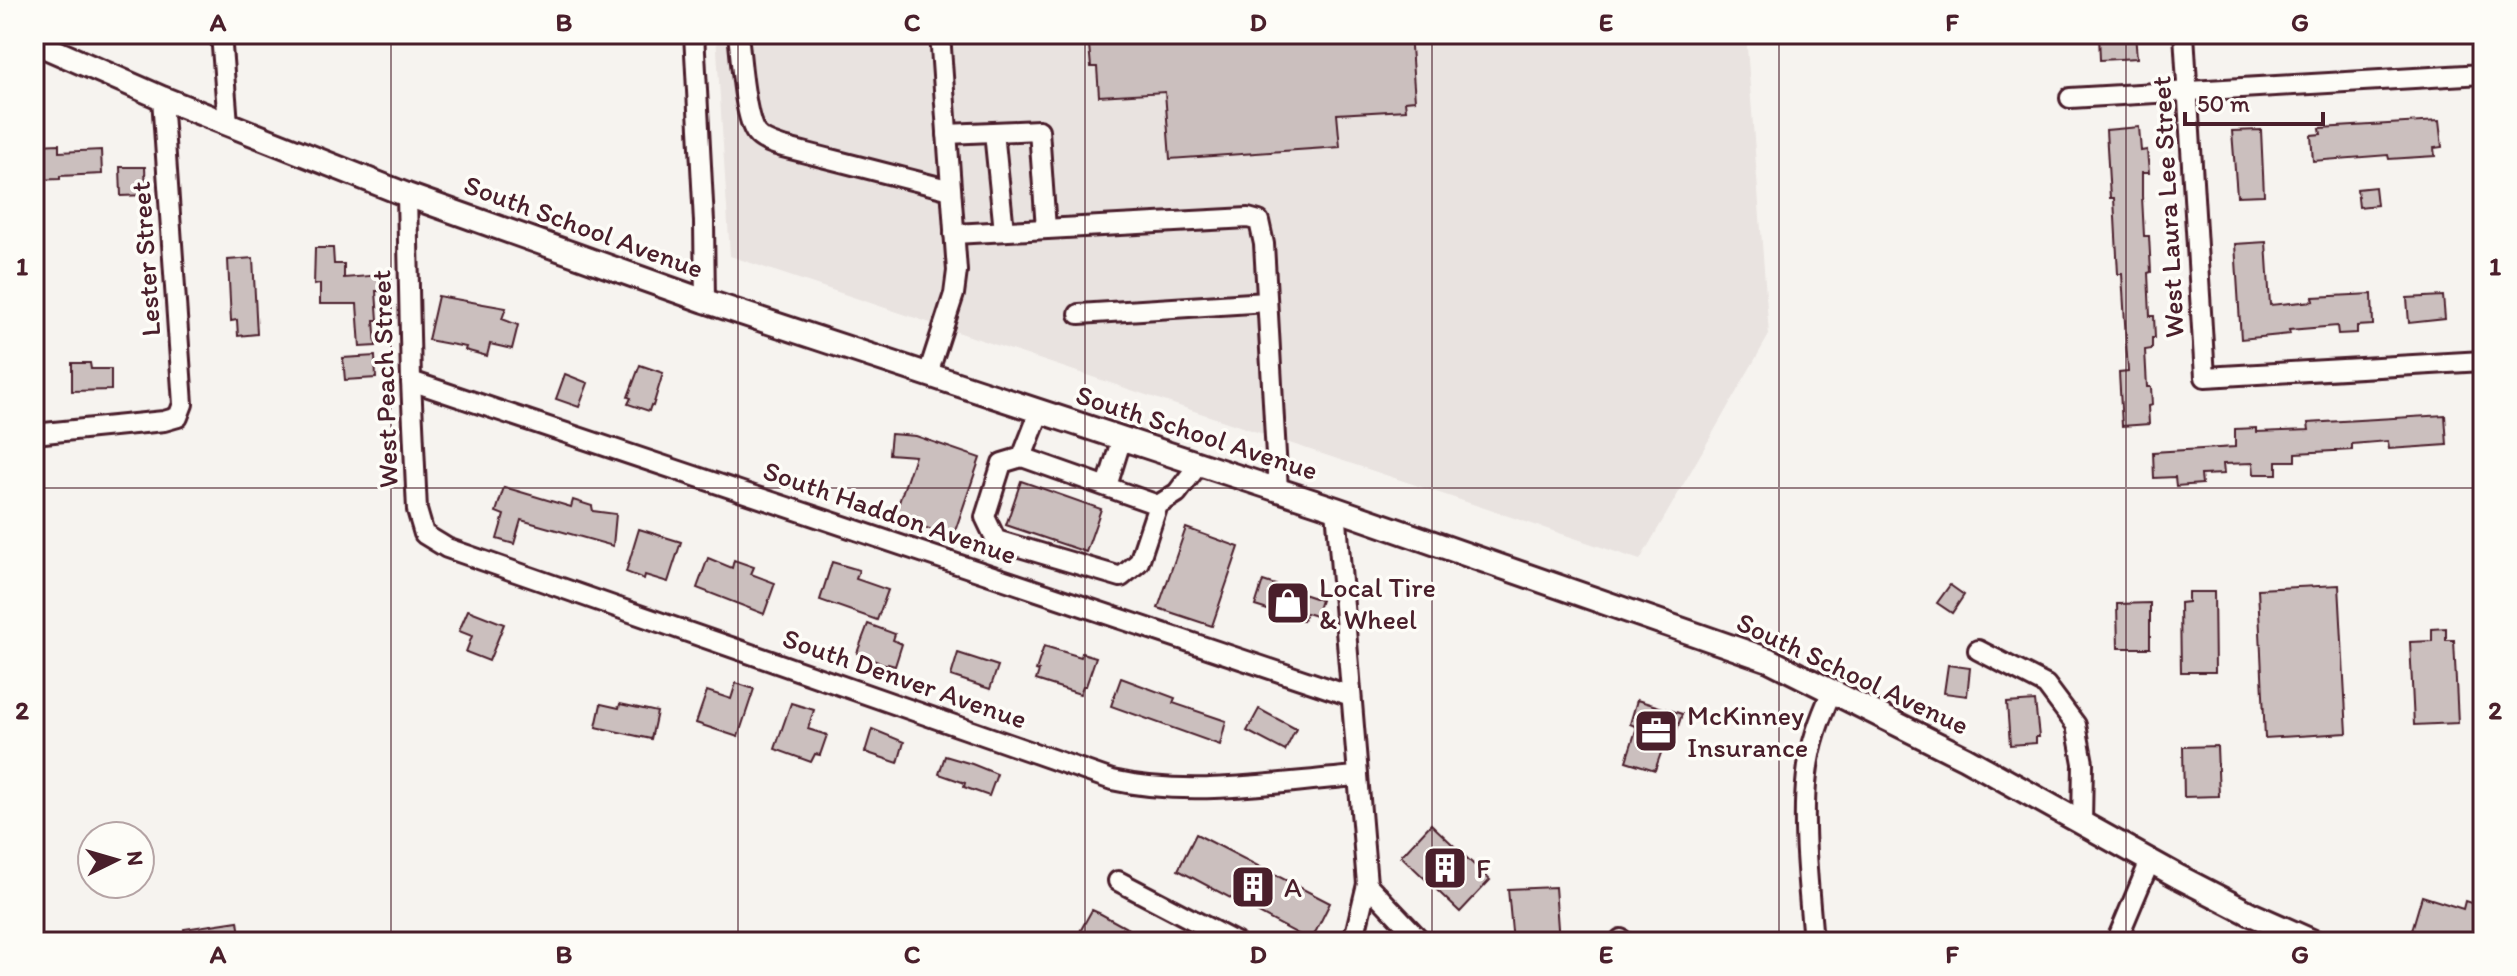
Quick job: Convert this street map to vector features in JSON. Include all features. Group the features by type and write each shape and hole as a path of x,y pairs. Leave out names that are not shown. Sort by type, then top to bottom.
{"main road":[{"name":"South School Avenue","path":"34,42 162,98 407,195 705,301 1336,509 1769,660 1965,758 2239,908 2314,942"}],"street":[{"path":"221,34 228,124"},
{"path":"694,34 705,301"},
{"path":"738,34 750,121 757,134 767,142 951,190"},
{"path":"928,374 954,294 957,271 940,34"},
{"name":"West Laura Lee Street","path":"2184,34 2205,377 2483,361"},
{"path":"2070,98 2483,74"},
{"name":"Lester Street","path":"34,434 164,421 178,417 183,404 162,98"},
{"path":"947,134 1039,130 1046,229"},
{"path":"994,132 1004,231"},
{"name":"West Peach Street","path":"407,195 417,510 424,534 447,548"},
{"path":"954,234 1255,219 1262,229 1278,490"},
{"path":"1079,314 1267,302"},
{"name":"South Haddon Avenue","path":"411,381 1351,696"},
{"path":"1022,457 1040,411"},
{"path":"1107,486 1122,438"},
{"path":"1158,505 1022,457 1002,463 985,517 996,540 1121,577 1139,562 1158,505 1177,493 1199,464"},
{"path":"1336,509 1367,884 1356,930 1349,942"},
{"name":"South Denver Avenue","path":"447,548 1112,780 1138,786 1194,788 1358,785"},
{"path":"1978,650 2046,685 2076,725 2083,763 2082,823"},
{"path":"1813,942 1805,816 1807,773 1816,728 1832,691"},
{"path":"2120,940 2150,861"},
{"path":"1118,881 1235,942"},
{"path":"1367,884 1422,942"}],"shaded area":[{"path":"716,34 1746,34 1769,335 1640,560 730,256"}],"building":[{"path":"1088,34 1410,34 1415,100 1405,101 1406,110 1337,114 1340,147 1170,159 1165,92 1099,96 1097,67 1091,67"},
{"path":"2099,34 2135,34 2137,58 2100,60"},
{"path":"2439,121 2442,147 2434,148 2435,156 2389,159 2388,155 2313,161 2311,135 2321,134 2320,128"},
{"path":"2139,127 2141,151 2147,150 2149,173 2142,173 2142,196 2144,236 2149,236 2150,316 2154,316 2155,338 2152,338 2152,349 2145,350 2147,387 2151,387 2152,405 2148,406 2149,424 2122,426 2119,373 2128,372 2122,274 2118,274 2106,130"},
{"path":"2261,130 2264,195 2237,196 2232,131"},
{"path":"59,144 59,152 101,150 102,174 34,180 34,148 37,145"},
{"path":"120,167 145,167 146,195 121,196"},
{"path":"2375,187 2377,205 2359,207 2357,189"},
{"path":"2266,242 2270,305 2314,301 2313,297 2372,294 2373,325 2357,326 2357,333 2338,334 2337,326 2289,330 2290,334 2241,339 2235,244"},
{"path":"315,248 333,248 334,264 344,264 344,278 382,275 383,291 376,291 376,346 360,347 357,304 320,304 320,284 314,285"},
{"path":"253,258 257,334 238,336 237,320 231,321 228,260"},
{"path":"438,296 506,308 502,319 518,325 512,349 490,344 487,356 465,350 466,347 428,340"},
{"path":"2443,296 2445,319 2409,323 2407,298"},
{"path":"375,356 376,378 345,380 343,358"},
{"path":"72,363 90,363 91,369 111,369 111,390 72,391"},
{"path":"640,365 663,373 649,411 628,404"},
{"path":"565,374 588,383 579,407 556,399"},
{"path":"2445,415 2447,445 2389,449 2388,441 2352,444 2352,450 2296,453 2296,461 2277,461 2277,474 2254,474 2253,463 2223,464 2224,474 2201,475 2202,484 2176,486 2175,477 2154,478 2153,452 2235,447 2235,429 2256,428 2256,432 2309,430 2308,423"},
{"path":"891,434 916,436 980,458 953,537 894,517 915,456 889,454"},
{"path":"1021,481 1101,509 1086,552 1006,525"},
{"path":"504,487 571,507 573,500 592,506 593,511 616,514 613,546 521,520 514,544 497,539 504,515 496,512"},
{"path":"1186,528 1239,547 1212,626 1158,608"},
{"path":"639,529 681,542 668,582 645,575 644,579 626,572"},
{"path":"708,558 732,568 734,560 754,567 751,574 775,583 764,614 697,588"},
{"path":"832,562 859,570 856,579 888,590 877,620 820,600"},
{"name":"Local Tire & Wheel","path":"1263,581 1321,600 1316,616 1306,613 1303,621 1255,606"},
{"path":"1950,585 1964,595 1952,613 1937,603"},
{"path":"2339,585 2347,733 2265,738 2258,589"},
{"path":"2188,592 2214,592 2215,672 2181,672 2180,603 2188,602"},
{"path":"2150,603 2150,648 2118,648 2117,604"},
{"path":"468,610 504,624 489,661 466,652 472,636 459,631"},
{"path":"868,624 895,634 893,640 902,644 895,666 887,666 857,653"},
{"path":"2446,628 2446,640 2454,640 2458,723 2414,725 2410,642 2432,641 2432,629"},
{"path":"1044,646 1081,657 1082,653 1096,657 1080,694 1036,680"},
{"path":"958,653 998,666 990,689 951,676"},
{"path":"1948,665 1970,668 1967,696 1944,693"},
{"path":"1121,678 1175,698 1173,703 1226,721 1220,745 1111,706"},
{"path":"736,683 754,689 738,737 696,723 707,691 731,699"},
{"name":"McKinney Insurance","path":"1637,700 1682,714 1674,739 1667,736 1655,770 1626,761 1637,727 1630,724"},
{"path":"2035,701 2039,737 2036,737 2036,743 2010,745 2007,703"},
{"path":"791,703 814,710 808,729 827,735 820,755 815,754 811,762 775,749"},
{"path":"601,704 619,708 620,704 657,712 651,739 596,727"},
{"path":"1259,709 1296,729 1285,751 1247,731"},
{"path":"872,729 904,742 898,763 865,752"},
{"path":"2217,746 2219,796 2184,797 2183,747"},
{"path":"945,756 997,774 989,796 939,774"},
{"name":"F","path":"1431,824 1490,880 1460,912 1401,856"},
{"name":"A","path":"1196,834 1330,903 1311,941 1178,870"},
{"path":"1555,887 1559,942 1513,942 1508,889"},
{"path":"2422,896 2463,909 2465,901 2477,905 2479,942 2451,942 2412,930"},
{"path":"1092,910 1101,914 1152,942 1074,942"},
{"path":"238,921 241,942 186,942 184,929"}],"place":[{"name":"Local Tire & Wheel","path":"1288,603"},
{"name":"McKinney Insurance","path":"1656,731"},
{"name":"F","path":"1445,868"},
{"name":"A","path":"1253,887"}]}
